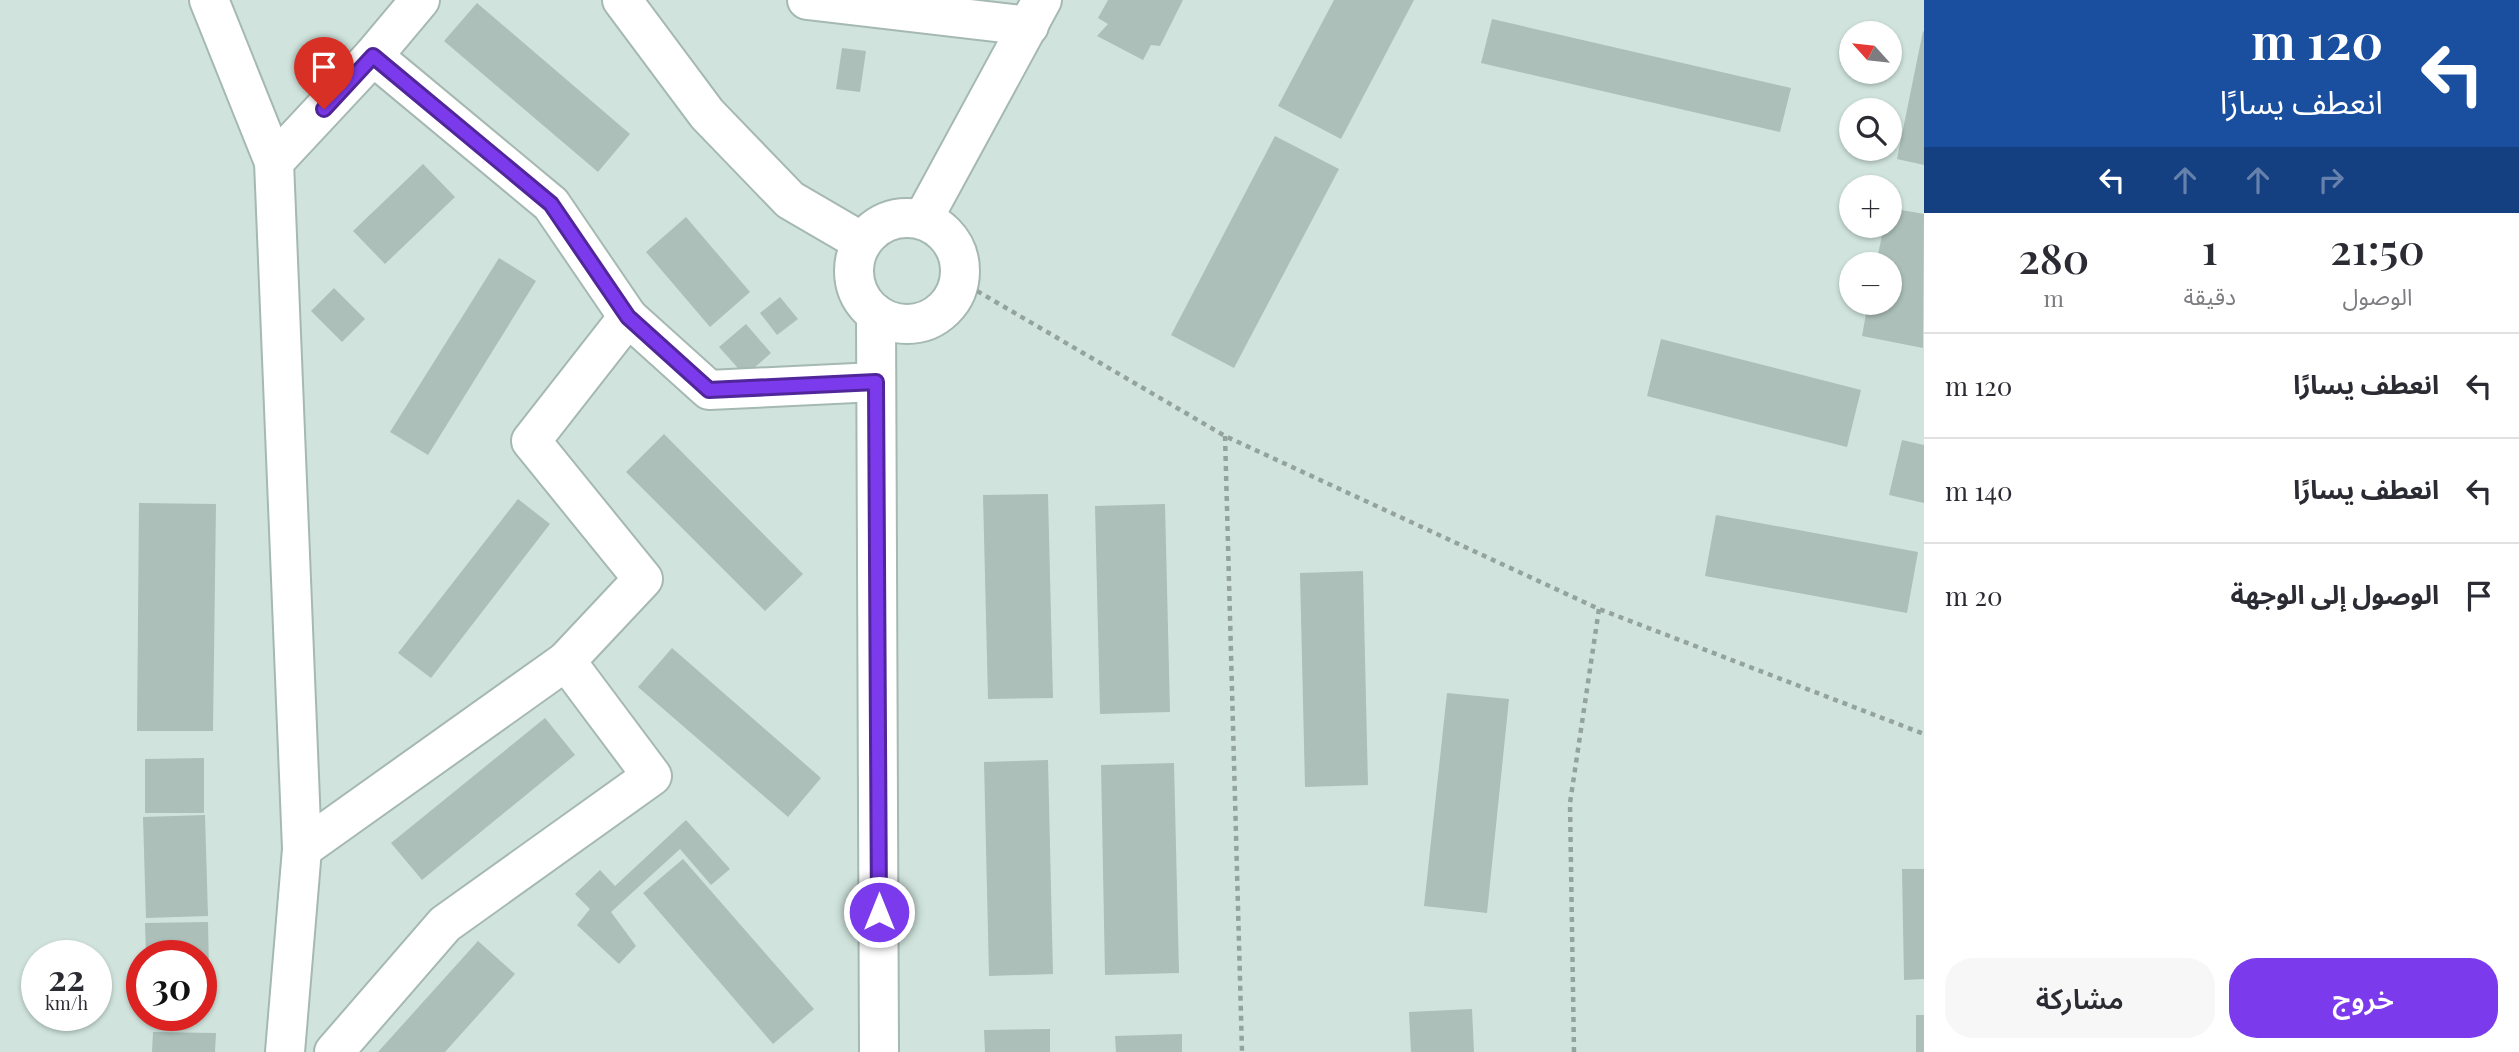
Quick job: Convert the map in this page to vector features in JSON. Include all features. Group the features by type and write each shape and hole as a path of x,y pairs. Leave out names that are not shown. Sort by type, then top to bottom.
{"street":[{"path":"209,0 274,162 302,849 285,1052"},
{"path":"225,39 228,0"},
{"path":"274,162 373,56 420,0"},
{"path":"622,0 707,114 790,200 862,242"},
{"path":"807,0 1035,13 923,219"},
{"path":"373,56 551,204 628,317 709,390 876,382"},
{"path":"900,217 923,219 949,236 961,265 960,281 946,308 934,317 905,325 889,322 864,303 853,273 855,257 862,242 878,225 900,217"},
{"path":"876,314 879,1052"},
{"path":"302,849 566,662 643,579 531,441 628,317"},
{"path":"334,1052 446,924 652,776 566,662"}],"path":[{"path":"960,281 1225,436 1599,609 1924,734"},
{"path":"1225,436 1242,1052"},
{"path":"1574,1052 1570,803 1599,609"}],"building":[{"path":"1108,0 1183,0 1160,46 1151,45 1143,60 1097,36 1108,24 1098,18"},
{"path":"1334,0 1414,0 1341,139 1278,106"},
{"path":"477,3 630,134 598,172 444,41"},
{"path":"1492,19 1791,88 1780,132 1481,63"},
{"path":"1923,31 1924,165 1902,160 1902,134"},
{"path":"842,48 866,51 860,92 836,89"},
{"path":"1275,136 1339,169 1234,368 1171,335"},
{"path":"423,164 455,197 385,264 353,231"},
{"path":"1902,210 1924,214 1923,348 1862,336 1866,315 1902,315 1902,252 1879,252 1881,238 1902,238"},
{"path":"686,217 750,292 710,327 646,252"},
{"path":"499,258 536,281 428,455 390,432"},
{"path":"334,288 365,319 342,342 311,311"},
{"path":"780,297 798,319 777,335 760,313"},
{"path":"746,324 771,353 745,376 719,347"},
{"path":"1661,339 1861,390 1847,447 1647,396"},
{"path":"664,434 803,574 765,611 626,472"},
{"path":"1902,440 1924,445 1924,503 1889,495"},
{"path":"1048,494 1053,698 988,699 983,495"},
{"path":"518,499 550,524 431,678 398,653"},
{"path":"139,503 216,504 213,731 137,731"},
{"path":"1165,504 1170,712 1100,714 1095,506"},
{"path":"1716,515 1918,552 1907,613 1705,576"},
{"path":"1363,571 1368,785 1305,787 1300,573"},
{"path":"672,648 821,778 788,817 638,687"},
{"path":"1447,693 1509,699 1487,913 1424,906"},
{"path":"545,718 575,755 422,880 391,843"},
{"path":"204,758 204,813 145,813 145,759"},
{"path":"1048,760 1053,974 989,976 984,762"},
{"path":"1174,763 1179,973 1105,975 1101,765"},
{"path":"205,815 208,916 146,918 143,817"},
{"path":"686,820 730,869 711,885 680,849 611,912 636,946 619,964 577,925 590,909 575,894 600,870 615,886"},
{"path":"683,859 814,1009 773,1044 643,893"},
{"path":"1902,869 1924,869 1924,979 1904,980"},
{"path":"208,922 208,940 146,940 145,923"},
{"path":"478,941 515,974 445,1052 378,1052"},
{"path":"1472,1009 1474,1052 1411,1052 1409,1012"},
{"path":"1916,1015 1924,1015 1924,1052 1916,1052"},
{"path":"1050,1029 1050,1052 985,1052 984,1030"},
{"path":"153,1032 216,1033 215,1052 152,1052"},
{"path":"1182,1034 1182,1052 1116,1052 1115,1036"}],"route":[{"path":"324,109 373,56 551,204 628,317 709,390 876,382 879,912"}]}
